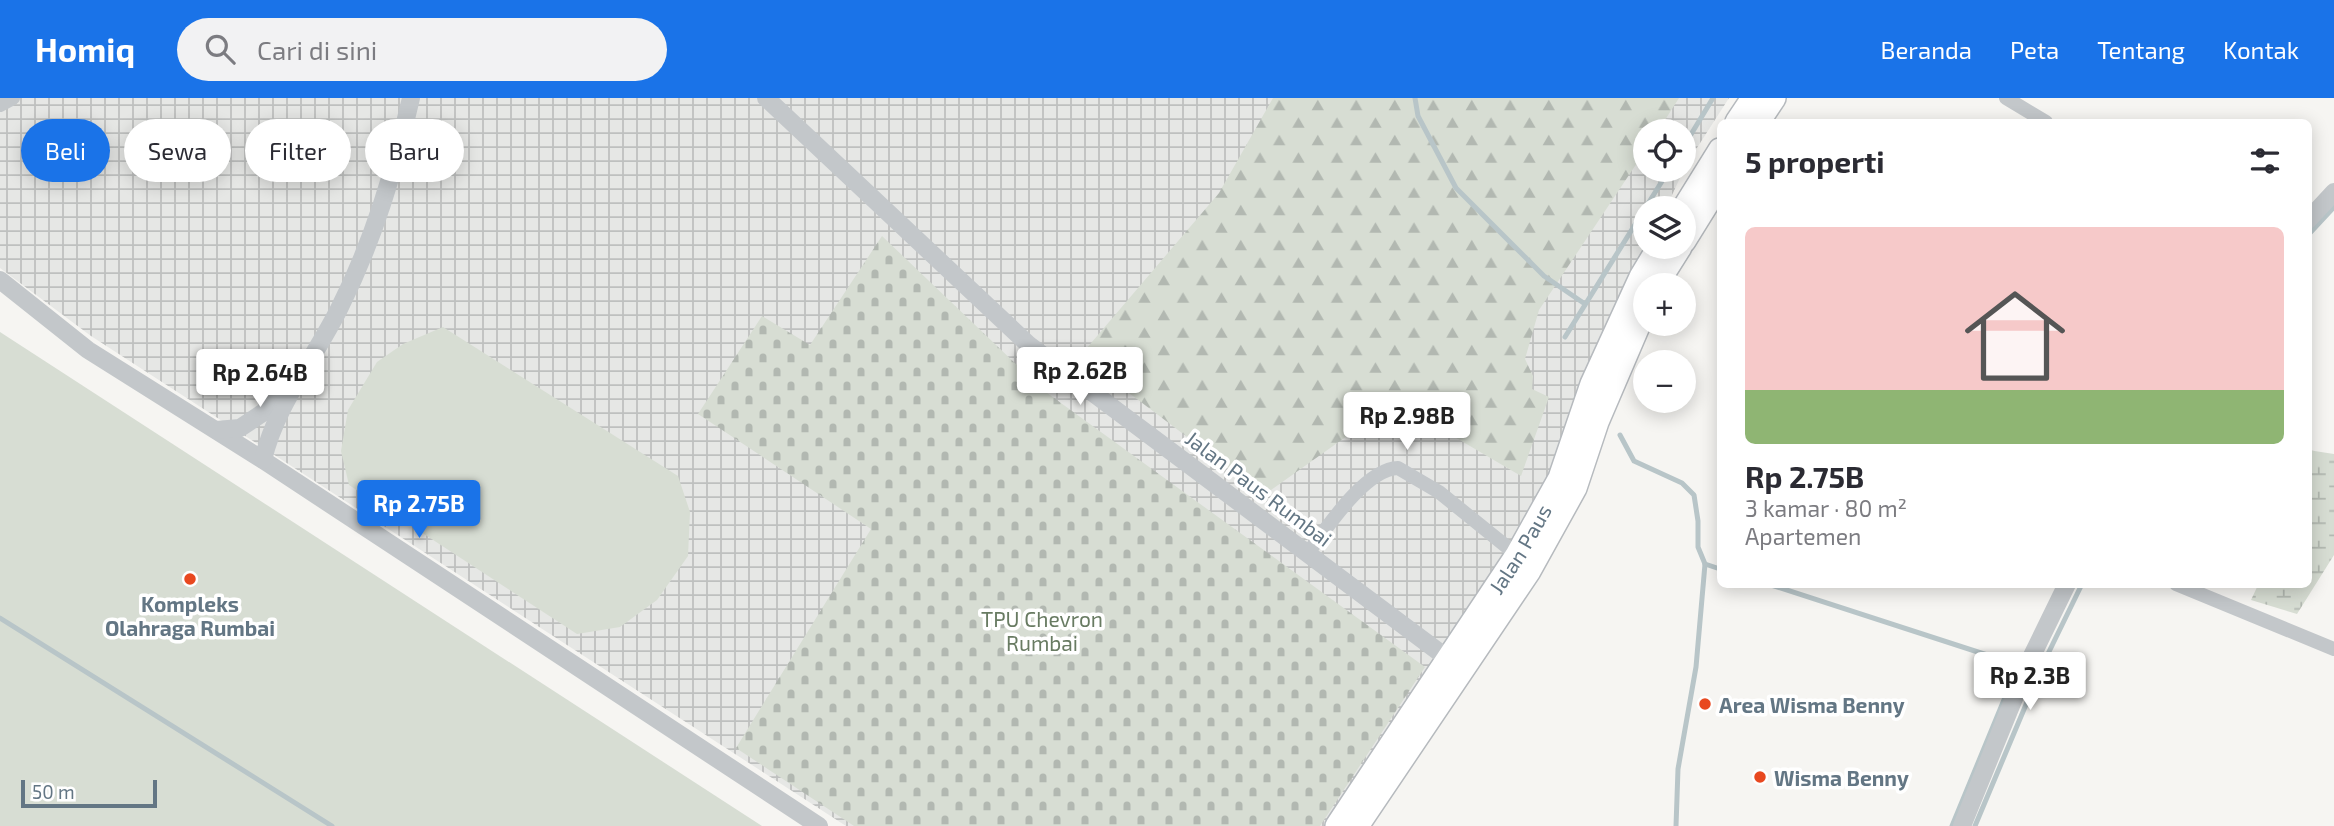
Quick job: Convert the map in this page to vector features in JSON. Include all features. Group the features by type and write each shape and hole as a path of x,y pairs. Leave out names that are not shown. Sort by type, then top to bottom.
{"main road":[{"path":"1739,119 1753,98"},
{"path":"1760,119 1774,98"},
{"path":"1691,196 1717,155"},
{"path":"1696,222 1717,188"},
{"name":"Jalan Paus","path":"1337,826 1517,555 1560,478 1592,384 1641,276 1652,259"},
{"name":"Jalan Paus","path":"1357,826 1529,571 1575,488 1609,392 1634,336"}],"street":[{"path":"0,105 13,98"},
{"path":"263,460 278,418 362,264 396,164 411,98"},
{"name":"Jalan Paus Rumbai","path":"766,98 1029,345 1447,658"},
{"path":"2006,98 2041,119"},
{"path":"2312,216 2334,192"},
{"path":"0,280 88,350 263,460 819,826"},
{"path":"216,430 240,428 264,412 284,389 302,376"},
{"path":"1308,553 1340,511 1371,479 1398,468 1439,492 1517,555"},
{"path":"1962,826 2028,664 2065,588"},
{"path":"2186,588 2334,649"}],"shaded area":[{"path":"0,98 1729,98 1696,149 1696,119 1633,119 1633,182 1678,182 1672,196 1633,196 1633,259 1643,259 1638,273 1633,273 1633,287 1562,476 1329,826 846,826 91,336 0,268"}],"green space":[{"path":"1273,98 1679,98 1666,119 1633,119 1633,169 1539,310 1525,359 1533,376 1532,389 1549,397 1521,476 1395,402 1264,495 1080,356 1219,193"},
{"name":"TPU Chevron Rumbai","path":"882,236 1043,390 1425,667 1320,826 854,826 736,748 871,529 698,414 762,316 810,345"},
{"path":"443,327 678,476 690,512 688,556 657,600 620,627 577,634 349,485 341,451 348,410 377,362 403,344"},
{"name":"Kompleks Olahraga Rumbai","path":"0,332 762,826 0,826"},
{"path":"2312,451 2334,454 2334,555 2297,614 2251,600 2257,588 2312,588"}],"waterway":[{"path":"1415,98 1418,116 1456,188 1544,276 1585,304"},
{"path":"1696,126 1713,98"},
{"path":"1565,337 1662,182"},
{"path":"2312,231 2334,207"},
{"path":"1620,435 1634,461 1682,483 1694,495 1698,547 1705,564 1696,667 1678,769 1676,826"},
{"path":"1705,564 1717,568"},
{"path":"1780,588 2018,665"},
{"path":"1975,826 2043,664 2080,588"},
{"path":"0,618 332,826"},
{"path":"1952,826 2020,661"}],"place":[{"name":"Kompleks Olahraga Rumbai","path":"190,579"},
{"name":"Area Wisma Benny","path":"1705,704"},
{"name":"Wisma Benny","path":"1760,777"}]}
